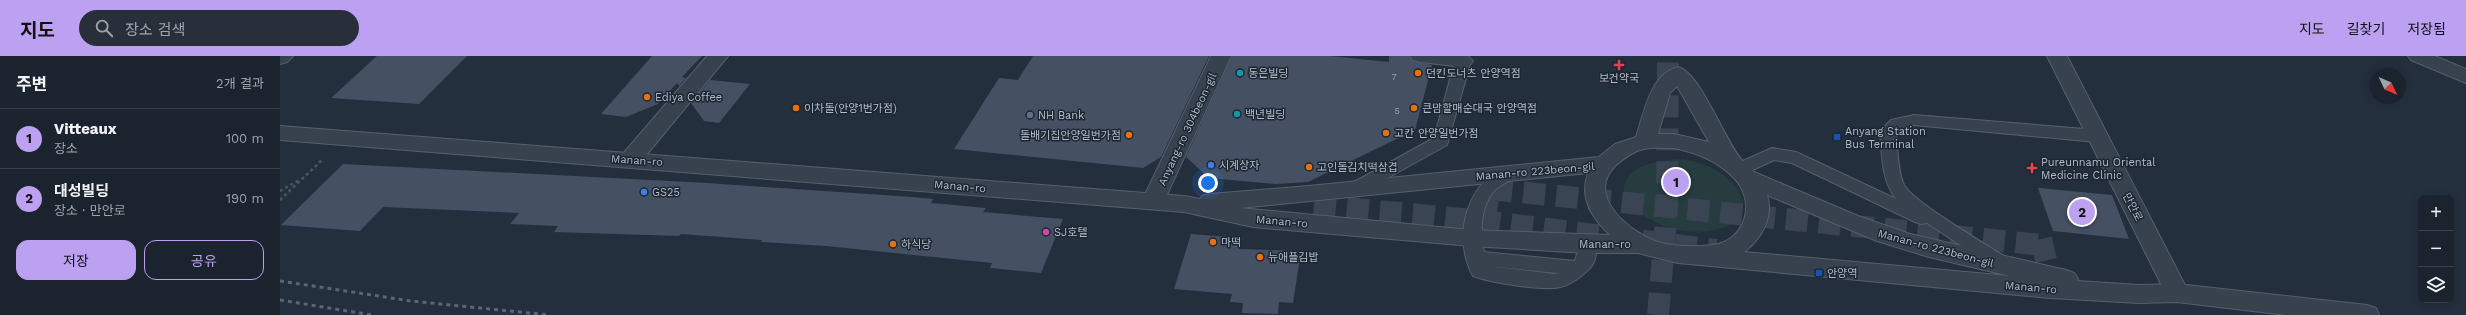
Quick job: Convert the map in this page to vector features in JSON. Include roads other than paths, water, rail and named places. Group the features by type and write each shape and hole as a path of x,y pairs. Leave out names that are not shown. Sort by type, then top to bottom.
{"street":[{"path":"630,160 718,56"},
{"name":"Anyang-ro 304beon-gil","path":"1153,202 1221,56"},
{"path":"1420,56 1444,57 1463,61"},
{"name":"만안로","path":"2057,56 2177,293"},
{"path":"2418,56 2466,77"},
{"path":"1603,164 1595,184 1598,206 1614,227 1639,244 1663,252 1695,256 1724,251 1746,238 1758,219 1758,198 1740,169 1704,119 1693,93 1678,65 1661,91 1645,142"},
{"name":"Manan-ro","path":"280,133 1184,204 1253,219 1473,248 1588,244 1639,244"},
{"name":"Manan-ro 223beon-gil","path":"1184,204 1348,192 1510,172 1603,164 1614,154 1628,147 1645,142 1674,141 1705,148 1740,169 1833,216 1886,236 2006,266 2139,294"},
{"name":"Manan-ro","path":"1695,256 2050,289 2139,294 2177,293 2338,313 2367,315"}],"lane":[{"path":"1348,192 1441,141 1463,61"},
{"path":"2006,266 1961,237 1897,190 1892,172 1888,131 1897,124 1914,120 2097,136"},
{"path":"1740,169 1772,154 1796,158 1961,237"},
{"path":"1510,172 1487,187 1477,208 1473,248 1580,268 1586,261 1588,244"}],"tunnel":[{"path":"1667,207 1668,56"},
{"path":"1484,221 1490,189 1667,207"},
{"path":"1314,205 1484,221"},
{"path":"1664,243 1667,207"},
{"path":"1667,207 2042,245"},
{"path":"1484,221 1664,243"},
{"path":"2041,239 2054,294"},
{"path":"1658,315 1664,243"},
{"path":"1664,243 1716,250"}],"railway":[{"path":"280,281 411,301 549,315"},
{"path":"280,300 372,315"}],"place":[{"name":"보건약국","path":"1619,65"},
{"name":"동은빌딩","path":"1240,73"},
{"name":"던킨도너츠 안양역점","path":"1418,73"},
{"name":"Ediya Coffee","path":"647,97"},
{"name":"이차돌(안양1번가점)","path":"796,108"},
{"name":"큰맘할매순대국 안양역점","path":"1414,108"},
{"name":"백년빌딩","path":"1237,114"},
{"name":"NH Bank","path":"1030,115"},
{"name":"고칸 안양일번가점","path":"1386,133"},
{"name":"돌배기집안양일번가점","path":"1129,135"},
{"name":"Anyang Station Bus Terminal","path":"1837,137"},
{"name":"시계상자","path":"1211,165"},
{"name":"고인돌김치떡삼겹","path":"1309,167"},
{"name":"Pureunnamu Oriental Medicine Clinic","path":"2032,168"},
{"name":"Vitteaux","path":"1676,182"},
{"name":"GS25","path":"644,192"},
{"name":"대성빌딩","path":"2082,212"},
{"name":"SJ호텔","path":"1046,232"},
{"name":"마떡","path":"1213,242"},
{"name":"하식당","path":"893,244"},
{"name":"뉴애플김밥","path":"1260,257"},
{"name":"안양역","path":"1819,273"}]}
